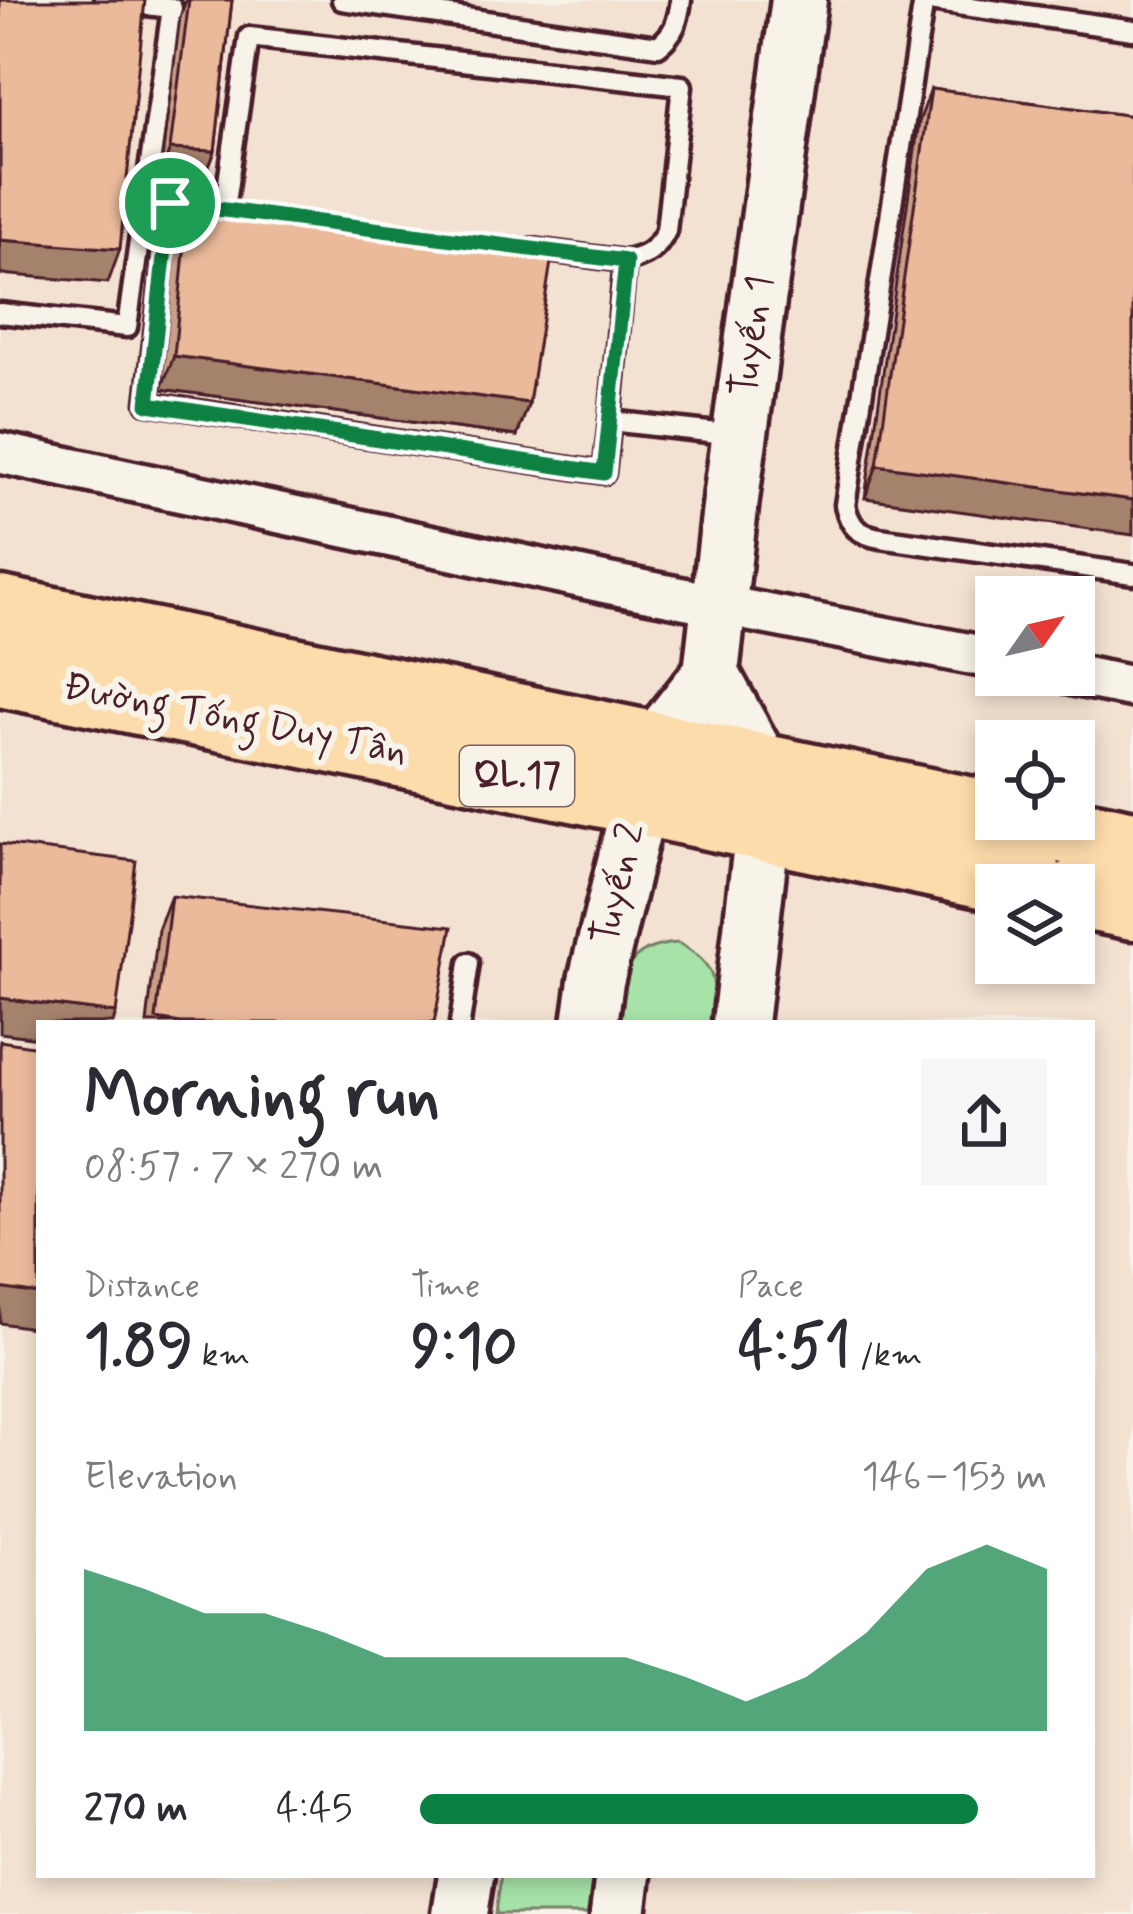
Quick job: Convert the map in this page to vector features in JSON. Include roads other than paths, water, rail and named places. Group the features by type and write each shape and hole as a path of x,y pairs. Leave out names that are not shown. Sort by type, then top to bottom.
{"highway":[{"name":"Đường Tống Duy Tân","path":"0,610 472,707 646,774"},
{"name":"Đường Tống Duy Tân","path":"0,673 646,774 763,799 975,867"},
{"name":"Đường Tống Duy Tân","path":"763,799 975,814"},
{"path":"1095,836 1133,844"},
{"path":"1095,898 1133,906"}],"main road":[{"name":"Tuyến 1","path":"711,673 799,0"},
{"path":"646,774 711,673"},
{"path":"711,673 763,799 740,1020"},
{"name":"Tuyến 2","path":"590,1020 646,774"},
{"path":"460,1914 466,1878"},
{"path":"618,1914 623,1878"}],"street":[{"path":"0,453 719,606 975,655"},
{"path":"1095,679 1133,687"}],"lane":[{"path":"0,313 127,327 172,8 104,0"},
{"path":"342,0 658,46 677,24 681,0"},
{"path":"1133,30 923,0 845,505 849,522 862,535 1133,574"},
{"path":"224,210 249,37 682,86 666,231 658,248 626,261 507,246"},
{"path":"248,213 170,203 148,404 604,473 626,261"},
{"path":"610,422 739,435"},
{"path":"460,1020 470,963"}]}
